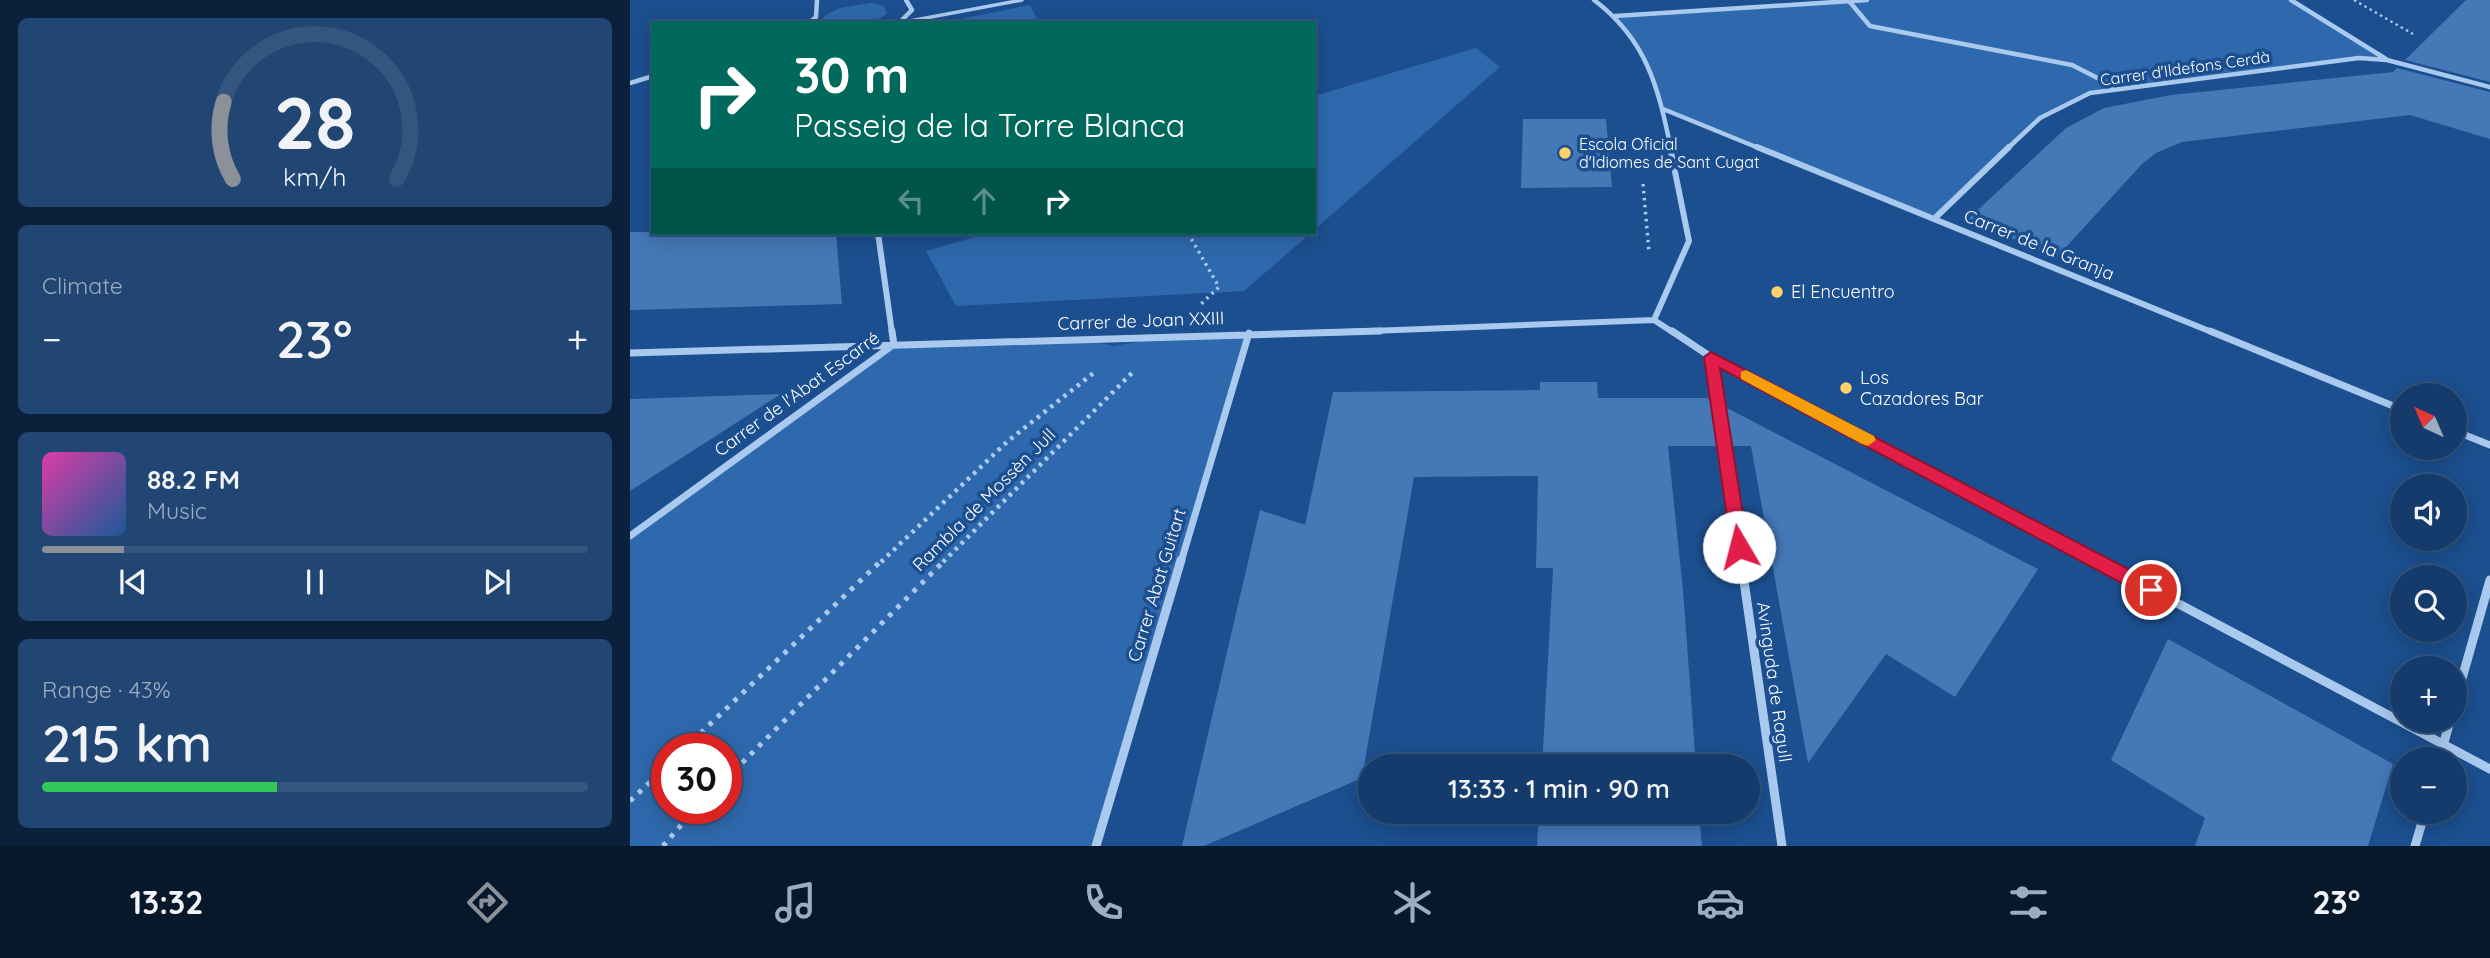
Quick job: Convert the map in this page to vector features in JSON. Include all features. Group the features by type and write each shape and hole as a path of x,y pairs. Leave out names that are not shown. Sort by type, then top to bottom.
{"street":[{"path":"812,21 817,17 817,0"},
{"path":"901,21 912,10 906,0"},
{"path":"1594,0 1615,16 1645,57 1663,109 1689,241 1654,320 1711,357 2490,769"},
{"path":"1615,16 1867,0"},
{"path":"2291,0 2387,60 2490,86"},
{"path":"1849,1 1870,26 2072,65 2117,88"},
{"name":"Carrer d'Ildefons Cerdà","path":"1934,219 2040,118 2065,103 2090,93 2359,58 2387,60"},
{"path":"630,83 651,77"},
{"name":"Carrer de la Granja","path":"1663,109 2390,405"},
{"name":"Carrer de l'Abat Escarré","path":"630,536 894,345 878,235"},
{"name":"Carrer de Joan XXIII","path":"630,353 1249,333 1501,328 1654,320"},
{"name":"Carrer Abat Guitart","path":"1096,846 1249,333"},
{"name":"Avinguda de Ragull","path":"1711,357 1782,846"},
{"path":"2468,436 2490,445"},
{"path":"2467,661 2490,580"},
{"path":"2444,745 2447,733"},
{"path":"2415,846 2421,824"}],"lane":[{"path":"910,21 1022,0"}],"path":[{"path":"2354,0 2423,39"},
{"path":"1642,180 1650,262"},
{"name":"Rambla de Mossèn Jull","path":"742,763 1219,287 1189,235"},
{"path":"701,733 1008,441 1138,337"},
{"path":"630,801 651,781"},
{"path":"663,846 682,824"}],"shaded area":[{"path":"1867,0 2291,0 2387,60 2359,58 2090,93 2040,118 1934,219 1663,109 1645,57 1615,16"},
{"path":"871,3 884,6 887,14 875,21 823,21 824,16 840,8"},
{"path":"1030,5 1038,21 951,21"},
{"path":"1476,48 1500,67 1316,228 1316,95"},
{"path":"982,235 1309,235 1244,291 956,306 926,251"},
{"path":"1249,333 1230,385 1093,846 630,846 630,533 894,345 1084,339 1114,346 1169,336"}],"building":[{"path":"2466,0 2490,0 2490,82 2405,60"},
{"path":"2397,68 2490,92 2490,139 2410,115 2182,142 2156,153 2142,164 2057,257 1967,220 2066,128 2104,108 2171,95 2393,72"},
{"name":"Escola Oficial d'Idiomes de Sant Cugat","path":"1523,119 1606,119 1612,187 1521,188"},
{"path":"630,232 651,232 651,235 836,235 842,304 630,310"},
{"path":"1540,382 1597,382 1598,398 1711,400 1718,446 1668,446 1683,590 1695,754 1543,754 1553,568 1536,568 1538,476 1414,477 1366,754 1358,754 1358,780 1204,846 1182,846 1260,510 1305,525 1333,392 1540,390"},
{"path":"781,394 630,491 630,399"},
{"path":"1725,407 2038,569 1955,697 1886,654 1808,763 1751,446 1730,446"},
{"path":"2168,639 2390,762 2390,774 2368,846 2195,846 2205,818 2111,760"},
{"path":"1538,824 1700,824 1702,846 1537,846"}],"slow traffic":[{"path":"1746,375 1868,440"}],"place":[{"name":"Escola Oficial d'Idiomes de Sant Cugat","path":"1565,153"},
{"name":"El Encuentro","path":"1777,292"},
{"name":"Los Cazadores Bar","path":"1846,388"}],"route":[{"path":"1739,547 1711,357 2151,590"}]}
